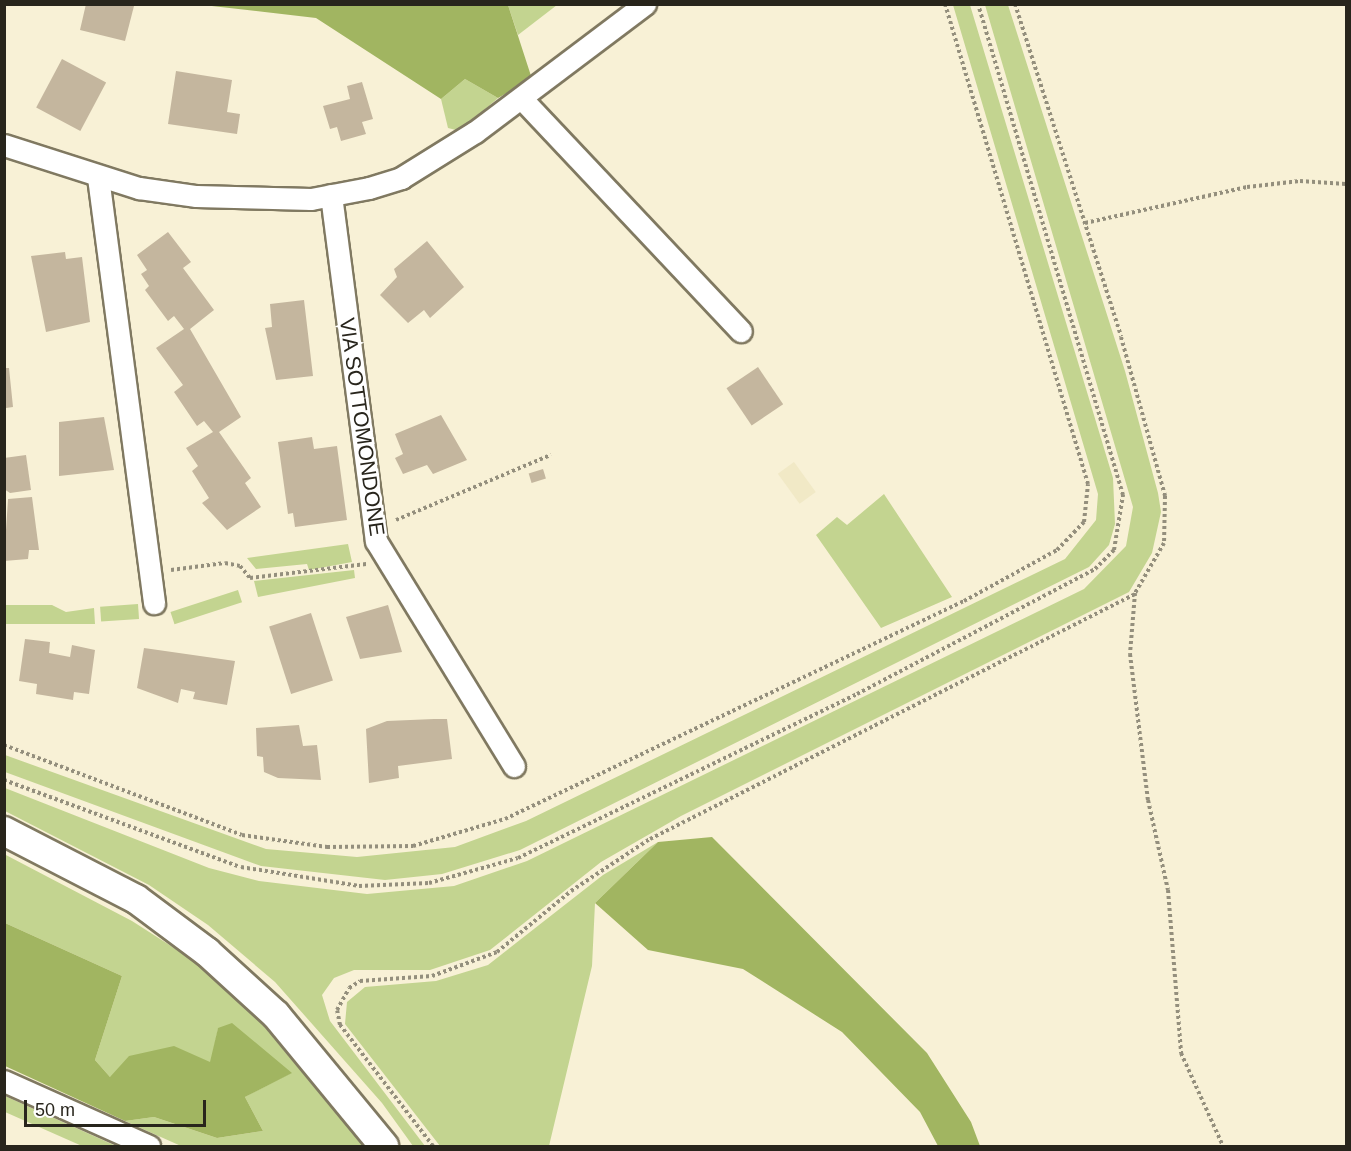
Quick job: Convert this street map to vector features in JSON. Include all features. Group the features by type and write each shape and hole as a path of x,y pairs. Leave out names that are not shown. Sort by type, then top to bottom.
{"main road":[{"path":"4,831 136,899 207,952 276,1015 384,1146"}],"street":[{"path":"4,145 98,177 196,196 277,200 331,195 401,178 522,99 645,4"},
{"path":"522,99 741,331"},
{"path":"98,177 154,603"},
{"name":"VIA SOTTOMONDONE","path":"331,195 373,530 387,561 514,766"},
{"path":"4,1081 149,1146"}],"path":[{"path":"4,745 242,835 327,847 413,846 505,819 964,601 1057,550 1084,522 1088,484 945,4"},
{"path":"4,780 241,867 359,886 429,883 518,858 878,683 1095,569 1114,550 1123,495 978,4"},
{"path":"1015,4 1084,223 1165,496 1164,543 1135,593 1130,654 1148,800 1168,890 1181,1053 1223,1146"},
{"path":"1084,223 1247,187 1300,181 1347,184"},
{"path":"373,530 551,455"},
{"path":"149,573 225,563 240,566 250,578 387,561"},
{"path":"434,1146 340,1025 337,1010 349,988 360,981 432,976 497,952 572,891 650,839 1135,593"}],"shaded area":[{"path":"794,462 816,492 800,504 778,474"}],"green space":[{"path":"203,5 508,5 532,79 498,98 465,79 441,99 316,18"},
{"path":"508,5 557,5 518,35"},
{"path":"953,5 970,5 1113,478 1115,524 1109,545 1089,567 520,850 442,874 385,880 261,866 5,772 5,755 266,849 357,857 455,847 526,821 1065,559 1096,520 1098,494"},
{"path":"985,5 1008,5 1125,371 1161,512 1152,553 1129,592 681,816 601,862 490,950 430,970 354,970 334,978 322,995 330,1021 425,1146 413,1146 382,1103 275,982 208,925 149,885 5,811 5,788 209,868 259,881 367,894 454,886 527,861 1084,589 1126,546 1133,507"},
{"path":"465,79 498,98 460,131 448,128 441,99"},
{"path":"884,494 952,597 881,628 816,535 837,517 847,525"},
{"path":"348,544 352,562 309,570 307,564 256,569 247,558"},
{"path":"354,570 355,578 258,597 254,581"},
{"path":"238,590 242,602 174,624 170,612"},
{"path":"138,604 139,619 101,622 100,607"},
{"path":"5,605 52,605 66,612 94,608 95,624 5,624"},
{"path":"712,837 927,1053 971,1122 980,1146 938,1146 920,1112 842,1032 743,969 648,950 595,903 658,842"},
{"path":"658,842 595,903 592,966 549,1146 440,1146 345,1024 347,1002 365,987 436,981 488,965 603,875"},
{"path":"4,854 132,921 196,962 295,1053 371,1146 181,1146 125,1121 154,1117 217,1138 263,1131 245,1097 291,1073 218,1029 211,1062 110,1077 95,1060 122,976 5,923"},
{"path":"5,923 122,976 95,1060 110,1077 129,1056 174,1046 210,1062 218,1028 232,1023 292,1073 245,1097 263,1131 217,1138 154,1117 125,1121 5,1066"},
{"path":"5,1096 116,1146 82,1146 5,1112"}],"building":[{"path":"86,4 134,6 125,41 80,30"},
{"path":"62,59 106,82 80,131 36,108"},
{"path":"176,71 232,80 227,112 240,114 237,134 168,124"},
{"path":"362,82 373,119 362,122 366,134 341,141 337,127 330,129 323,106 350,99 347,86"},
{"path":"168,232 191,262 183,268 214,310 190,329 241,417 219,432 251,478 245,483 261,507 227,530 202,503 209,498 192,471 198,466 186,448 213,432 204,421 197,426 174,392 183,385 156,348 184,329 174,316 168,321 145,290 149,286 141,274 147,270 137,255"},
{"path":"427,241 464,287 430,318 424,310 408,323 380,295 397,277 394,269"},
{"path":"65,252 66,259 82,257 90,322 46,332 31,256"},
{"path":"304,300 313,376 276,380 265,328 272,327 270,304"},
{"path":"758,367 783,404 752,426 726,388"},
{"path":"4,368 9,368 13,407 6,408 4,415"},
{"path":"441,415 467,460 433,474 427,465 403,474 395,458 403,454 395,434"},
{"path":"104,417 114,470 59,476 59,422"},
{"path":"312,437 314,449 337,446 347,520 295,527 293,513 288,514 278,442"},
{"path":"26,455 31,490 10,493 4,489 4,458"},
{"path":"543,469 546,479 532,483 529,473"},
{"path":"32,497 39,550 29,550 28,559 4,561 8,499"},
{"path":"388,605 402,652 360,659 346,617"},
{"path":"311,613 333,681 291,694 269,627"},
{"path":"25,639 50,642 49,653 70,657 72,645 95,650 89,694 74,692 73,700 36,694 37,684 19,681"},
{"path":"144,648 235,661 227,705 193,699 195,692 181,689 178,703 137,688"},
{"path":"447,719 452,759 398,766 399,778 369,783 366,729 387,721"},
{"path":"299,725 303,746 317,745 321,780 278,778 264,772 263,757 257,756 256,728"}]}
